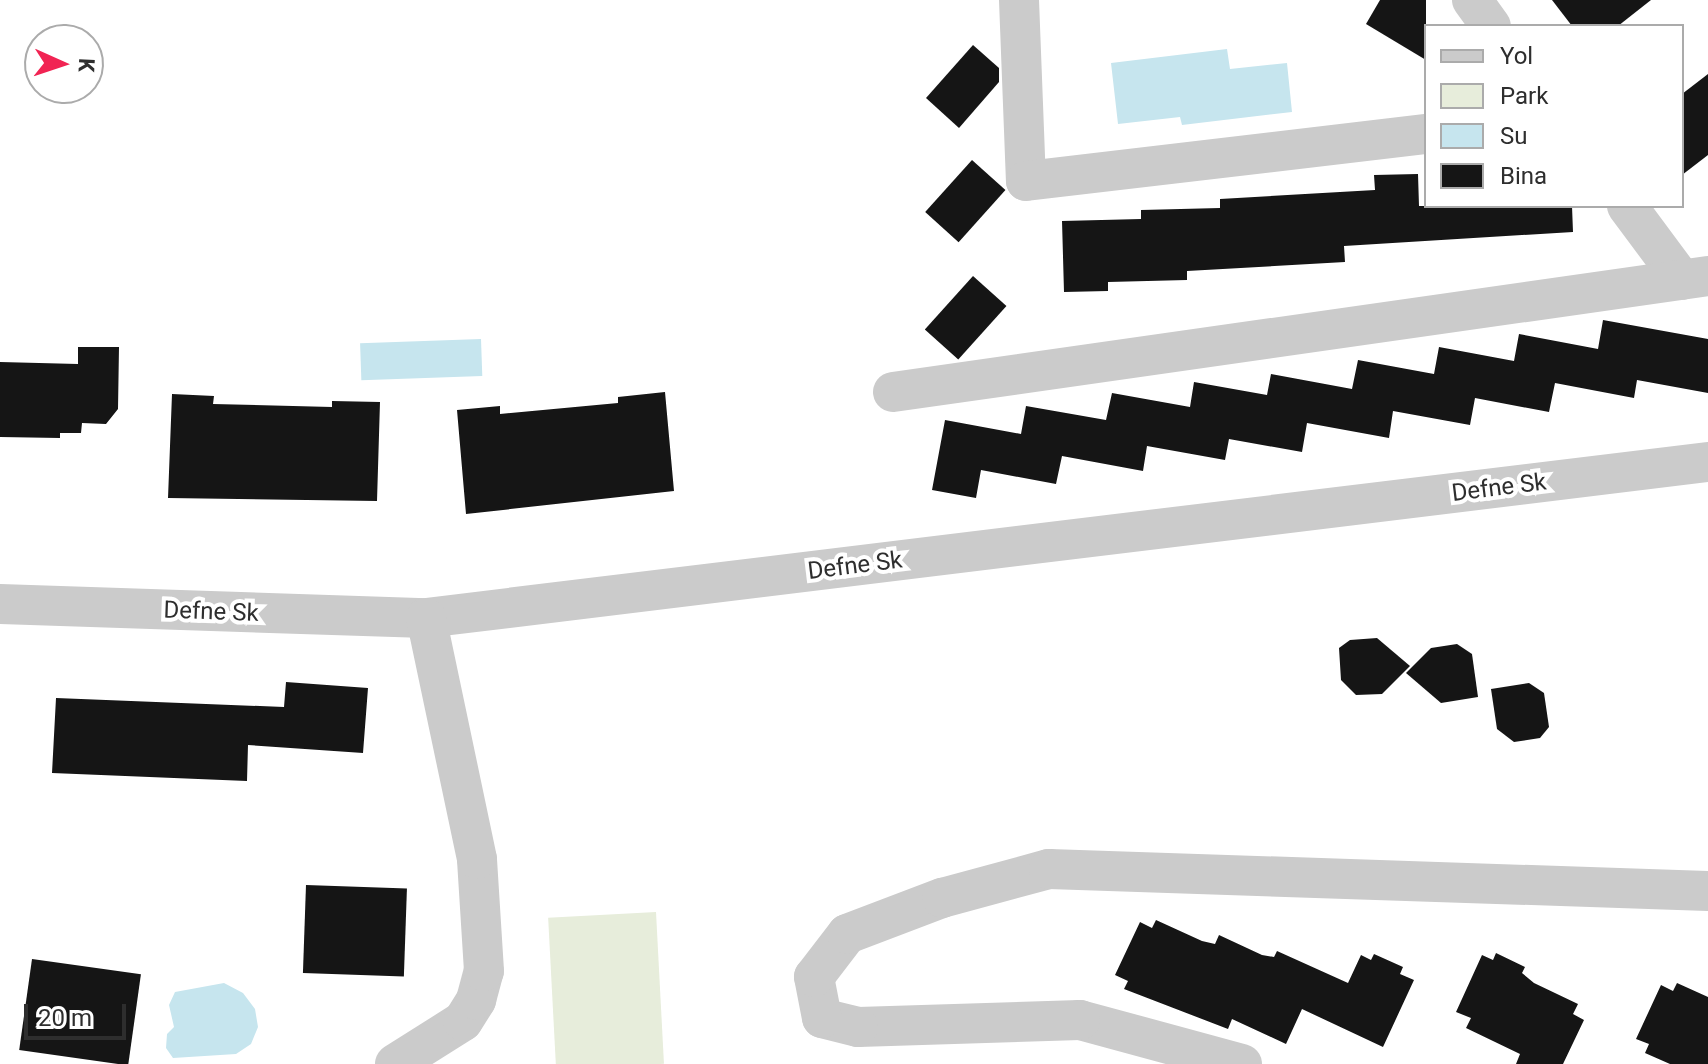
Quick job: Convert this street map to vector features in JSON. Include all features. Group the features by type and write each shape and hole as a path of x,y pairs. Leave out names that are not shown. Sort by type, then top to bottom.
{"street":[{"path":"1019,0 1026,181 1424,134"},
{"path":"1472,0 1490,24"},
{"path":"1629,208 1695,278"},
{"path":"893,392 1695,278"},
{"name":"Defne Sk","path":"0,604 426,618 1708,462"},
{"path":"395,1064 463,1021 476,1000 484,971 477,859 426,618"},
{"path":"1242,1064 1080,1020 858,1027 822,1018 814,977 847,934 942,898 1049,869 1708,891"}],"green space":[{"path":"656,912 664,1064 556,1064 548,918"}],"water":[{"path":"1227,49 1230,69 1287,63 1292,112 1182,125 1180,117 1118,124 1111,63"},
{"path":"481,339 482,376 361,380 360,343"},
{"path":"224,983 243,993 255,1009 258,1027 251,1044 236,1054 173,1058 166,1048 167,1034 174,1027 169,1005 175,992"}],"building":[{"path":"1380,0 1426,0 1424,59 1366,24"},
{"path":"1552,0 1651,0 1621,24 1570,24"},
{"path":"973,45 999,68 999,82 959,128 926,98"},
{"path":"1708,74 1708,155 1684,173 1684,92"},
{"path":"972,160 1005,190 959,242 925,212"},
{"path":"1418,174 1419,206 1424,208 1572,208 1573,232 1344,246 1345,262 1187,271 1187,280 1108,282 1108,291 1064,292 1062,221 1141,219 1141,210 1220,208 1220,199 1375,190 1374,175"},
{"path":"973,276 1006,306 958,360 925,330"},
{"path":"1603,320 1708,339 1708,393 1637,380 1634,398 1555,383 1549,412 1475,398 1470,425 1393,411 1389,438 1307,423 1302,452 1229,439 1225,460 1147,446 1143,471 1062,456 1056,484 981,470 976,498 932,490 945,420 1021,434 1026,406 1106,420 1112,393 1190,407 1194,382 1267,395 1271,374 1352,389 1358,360 1434,374 1439,347 1514,361 1519,334 1598,349"},
{"path":"78,347 119,347 118,409 106,424 82,423 81,433 60,433 60,438 0,437 0,362 78,364"},
{"path":"665,392 674,491 466,514 457,410 500,406 500,414 618,403 618,397"},
{"path":"172,394 214,396 213,404 332,407 332,401 380,402 377,501 168,498"},
{"path":"1377,638 1410,666 1382,694 1356,695 1341,680 1339,648 1350,640"},
{"path":"1457,644 1472,654 1478,697 1441,703 1406,673 1431,648"},
{"path":"286,682 368,688 363,753 248,745 247,781 52,773 56,698 284,707"},
{"path":"1529,683 1544,693 1549,727 1540,738 1514,742 1497,729 1491,689"},
{"path":"306,885 407,889 404,976 303,973"},
{"path":"1156,920 1202,941 1215,944 1219,935 1262,955 1274,957 1277,951 1348,983 1361,955 1371,960 1374,954 1403,967 1400,974 1414,980 1383,1047 1302,1009 1286,1044 1232,1019 1228,1029 1124,989 1128,981 1115,975 1140,922 1152,928"},
{"path":"1496,953 1525,967 1522,973 1534,983 1578,1004 1573,1014 1584,1020 1563,1064 1516,1064 1520,1054 1466,1028 1471,1018 1456,1012 1482,955 1493,960"},
{"path":"32,959 141,974 128,1064 19,1050"},
{"path":"1677,983 1708,997 1708,1064 1670,1064 1645,1053 1649,1044 1636,1039 1661,985 1673,991"}]}
